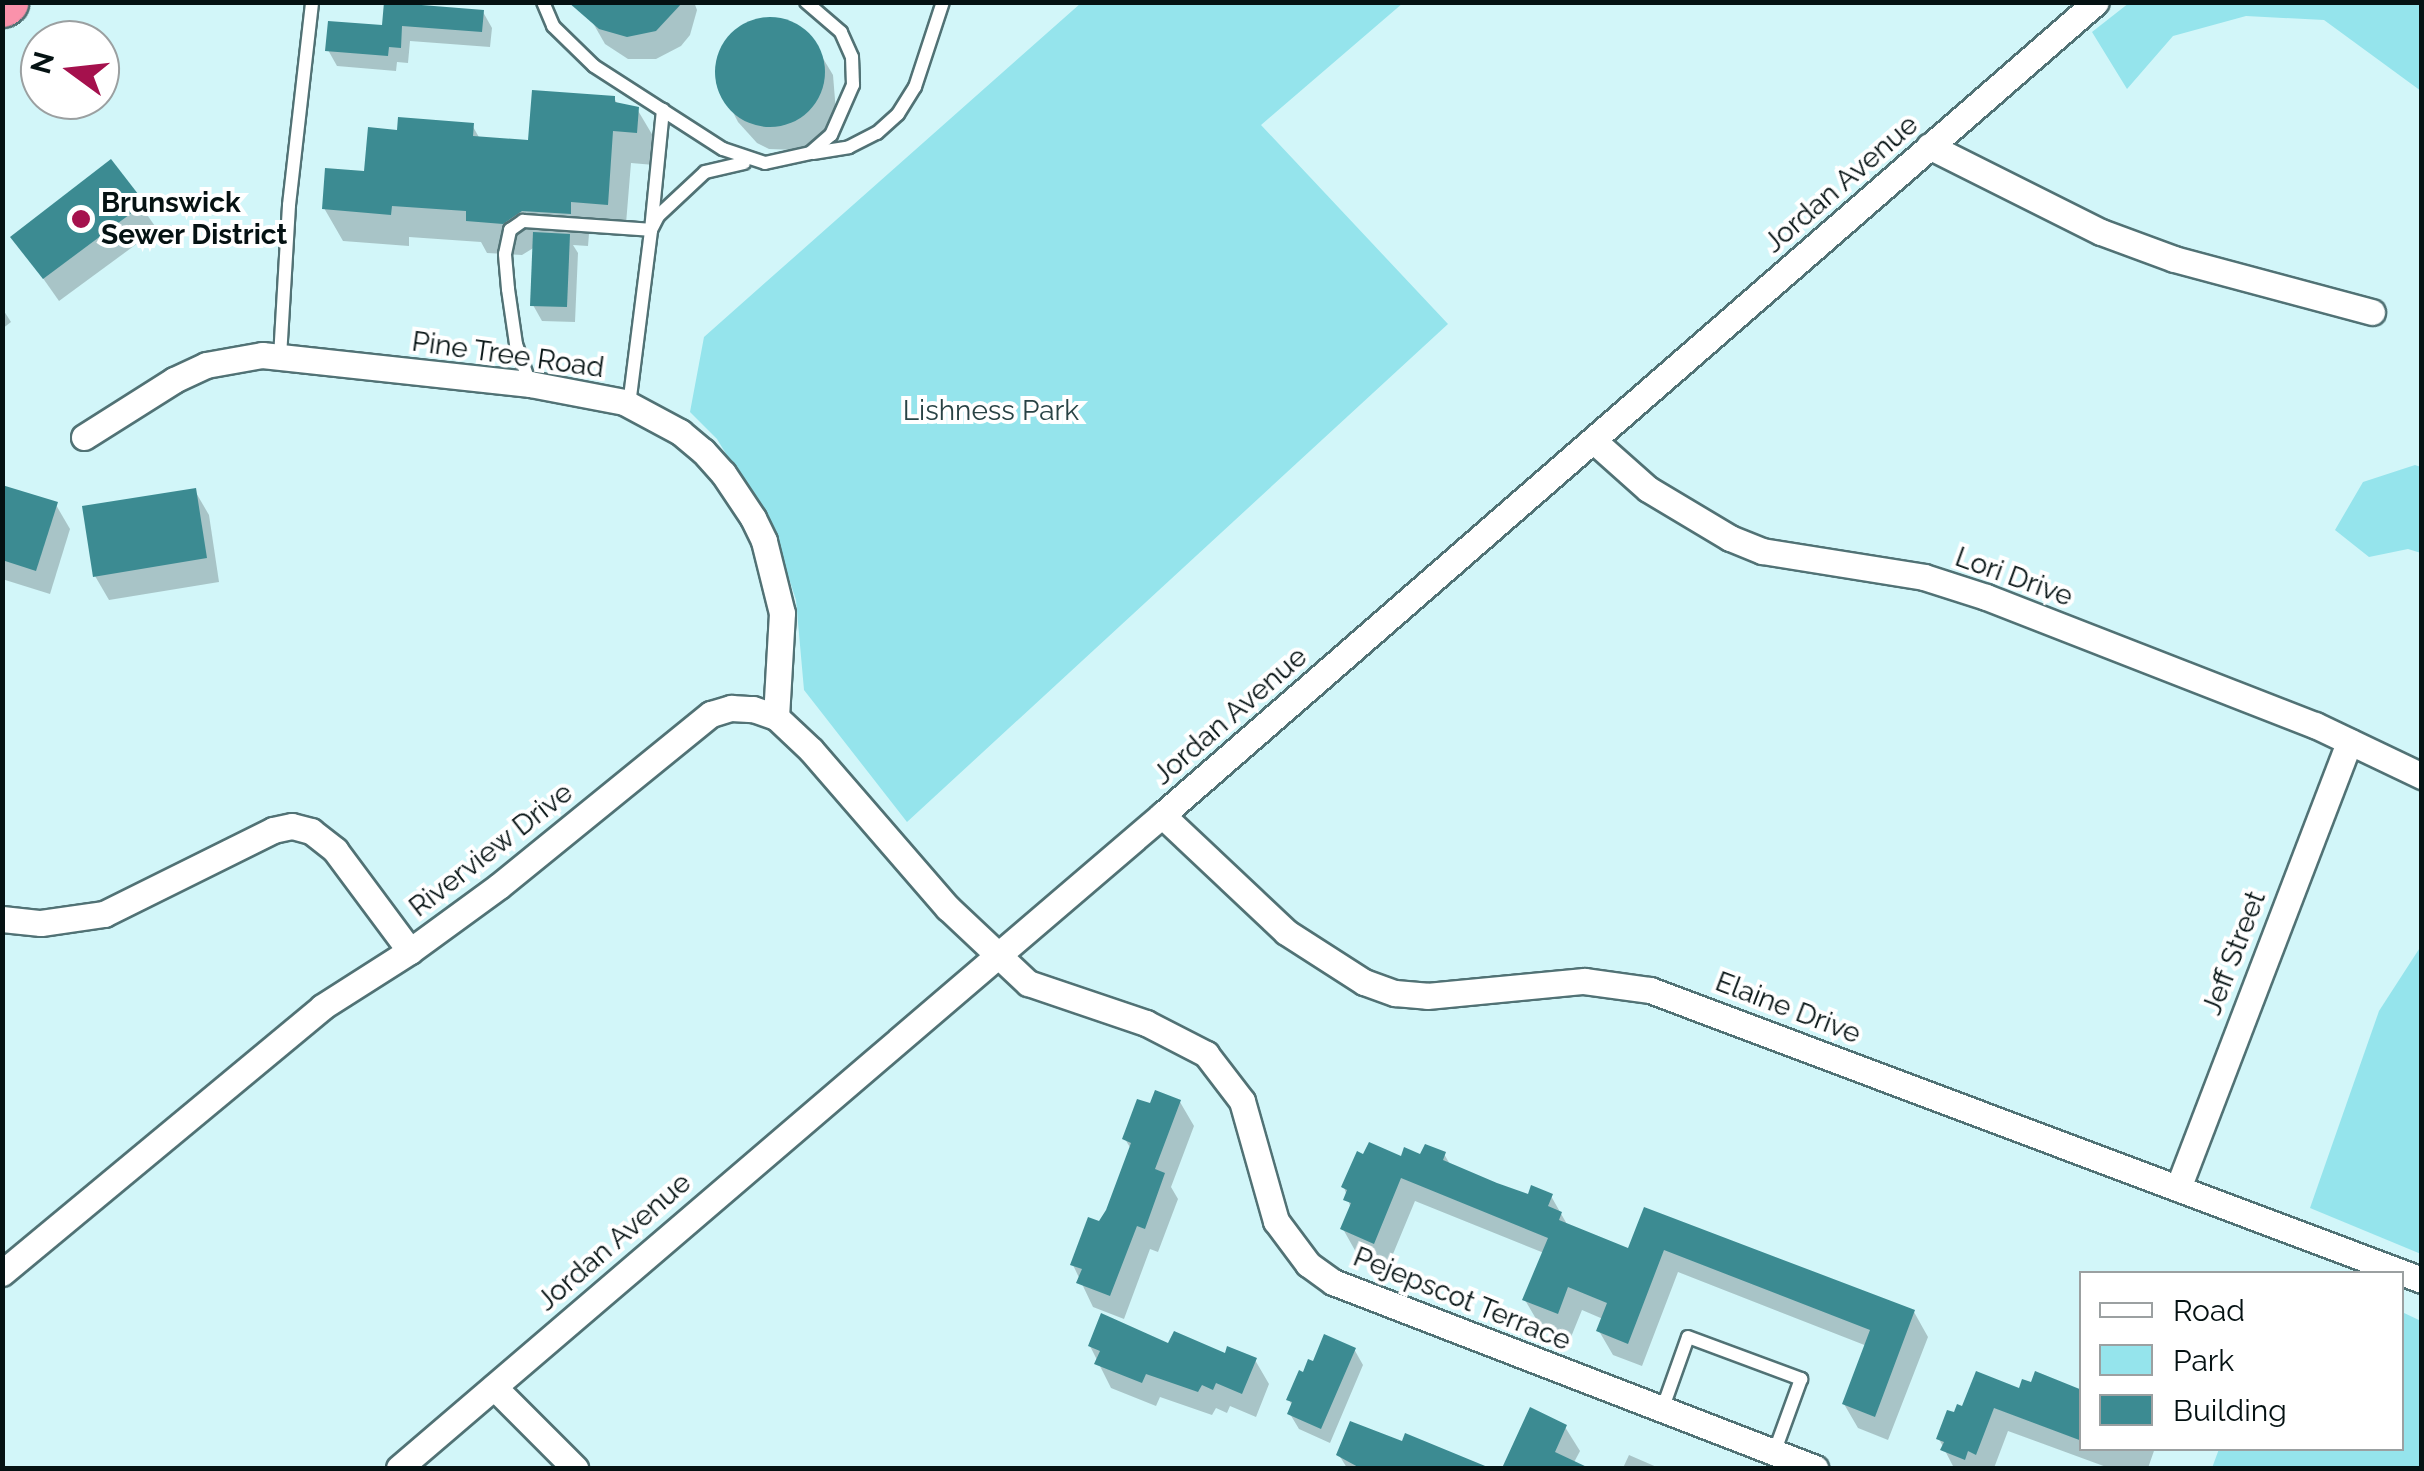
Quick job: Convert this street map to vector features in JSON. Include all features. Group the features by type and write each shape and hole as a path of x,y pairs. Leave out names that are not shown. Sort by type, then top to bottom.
{"street":[{"name":"Jordan Avenue","path":"399,1468 1162,815 2096,2"},
{"path":"1929,146 2056,211 2174,260 2372,312"},
{"name":"Pine Tree Road","path":"84,437 102,430 141,398 206,365 262,355 530,384 630,405 680,432 702,452 723,473 753,518 782,613 776,717"},
{"name":"Lori Drive","path":"1594,441 1648,489 1700,523 1746,545 1924,577 1986,597 2349,742 2422,776"},
{"name":"Riverview Drive","path":"2,1273 322,1007 410,951 499,886 711,714 731,708 776,717"},
{"path":"776,717 811,750 994,955"},
{"name":"Jeff Street","path":"2178,1188 2349,742"},
{"name":"Elaine Drive","path":"1162,815 1286,932 1364,982 1394,994 1427,996 1584,981 1650,990 2398,1271"},
{"path":"2,920 41,923 104,914 272,830 292,826 311,831 336,850 410,951"},
{"name":"Pejepscot Terrace","path":"994,955 1028,983 1146,1023 1206,1054 1227,1076 1242,1101 1276,1221 1308,1264 1333,1282 1815,1468"},
{"path":"494,1388 574,1468"}],"lane":[{"path":"280,357 289,206 312,2"},
{"path":"543,2 554,26 571,47 722,149 765,163"},
{"path":"806,2 841,32 852,71 843,115 831,135 810,153"},
{"path":"651,230 658,216 705,172 730,162 765,163 849,147 877,133 898,114 914,87 943,2"},
{"path":"630,405 663,110"},
{"path":"530,384 516,344 508,289 506,254 510,230 524,221 651,230"},
{"path":"1662,1410 1688,1337 1801,1378 1774,1453"}],"green space":[{"name":"Lishness Park","path":"1081,3 1403,3 1261,125 1448,324 907,822 804,690 796,600 774,533 717,439 690,412 704,337"},
{"path":"2129,3 2421,3 2421,91 2324,20 2246,16 2173,36 2127,89 2092,32"},
{"path":"2415,465 2421,467 2421,553 2408,549 2369,557 2335,530 2363,482"},
{"path":"2421,946 2422,1254 2310,1208 2379,1011"},
{"path":"2404,1313 2421,1321 2421,1468 2212,1468 2218,1451 2404,1451"}],"building":[{"path":"384,2 484,10 482,32 402,26 401,48 389,47 388,56 325,51 328,21 382,25"},
{"path":"568,2 683,2 656,31 627,37 599,29"},
{"path":"770,17 791,21 809,33 821,51 825,72 821,93 809,111 791,123 770,127 749,123 731,111 719,93 715,72 719,51 731,33 749,21"},
{"name":"Brunswick Sewer District","path":"532,90 615,96 615,102 639,107 637,133 613,131 608,205 571,202 571,214 522,211 503,224 466,221 466,211 392,206 391,215 322,209 325,168 364,171 368,127 397,130 398,117 474,123 473,136 528,140"},
{"name":"Brunswick Sewer District","path":"111,159 145,203 43,279 10,237"},
{"path":"533,232 570,234 567,307 530,306"},
{"path":"2,485 58,502 36,571 2,560"},
{"path":"196,488 207,558 93,577 82,506"},
{"path":"1155,1090 1181,1100 1155,1169 1165,1173 1145,1229 1137,1226 1110,1296 1076,1283 1082,1269 1070,1265 1088,1217 1099,1221 1106,1210 1131,1143 1122,1139 1137,1099 1150,1103"},
{"path":"1369,1142 1401,1156 1404,1147 1420,1154 1425,1144 1446,1152 1443,1160 1497,1183 1528,1194 1531,1185 1553,1194 1548,1206 1562,1212 1559,1220 1628,1248 1644,1207 1915,1310 1875,1417 1842,1404 1870,1330 1664,1250 1628,1344 1596,1331 1607,1303 1568,1287 1558,1314 1522,1300 1548,1238 1401,1178 1374,1244 1340,1229 1351,1203 1343,1200 1347,1190 1341,1187 1357,1151 1363,1154"},
{"path":"1101,1313 1168,1343 1174,1331 1225,1353 1227,1346 1257,1358 1242,1394 1216,1383 1213,1390 1202,1385 1198,1392 1146,1374 1142,1383 1094,1364 1100,1351 1088,1346"},
{"path":"1324,1334 1356,1348 1321,1429 1287,1414 1292,1402 1286,1400 1299,1370 1303,1372 1308,1359 1313,1361"},
{"path":"1976,1371 2019,1388 2022,1379 2031,1382 2035,1371 2079,1389 2079,1440 1994,1408 1976,1455 1968,1451 1965,1460 1940,1450 1944,1442 1936,1439 1947,1410 1954,1412 1957,1404 1962,1406"},
{"path":"1530,1407 1567,1425 1555,1452 1589,1468 1502,1468"},
{"path":"1350,1421 1402,1441 1405,1433 1490,1468 1360,1468 1336,1455"}],"place":[{"name":"Brunswick Sewer District","path":"81,219"}]}
